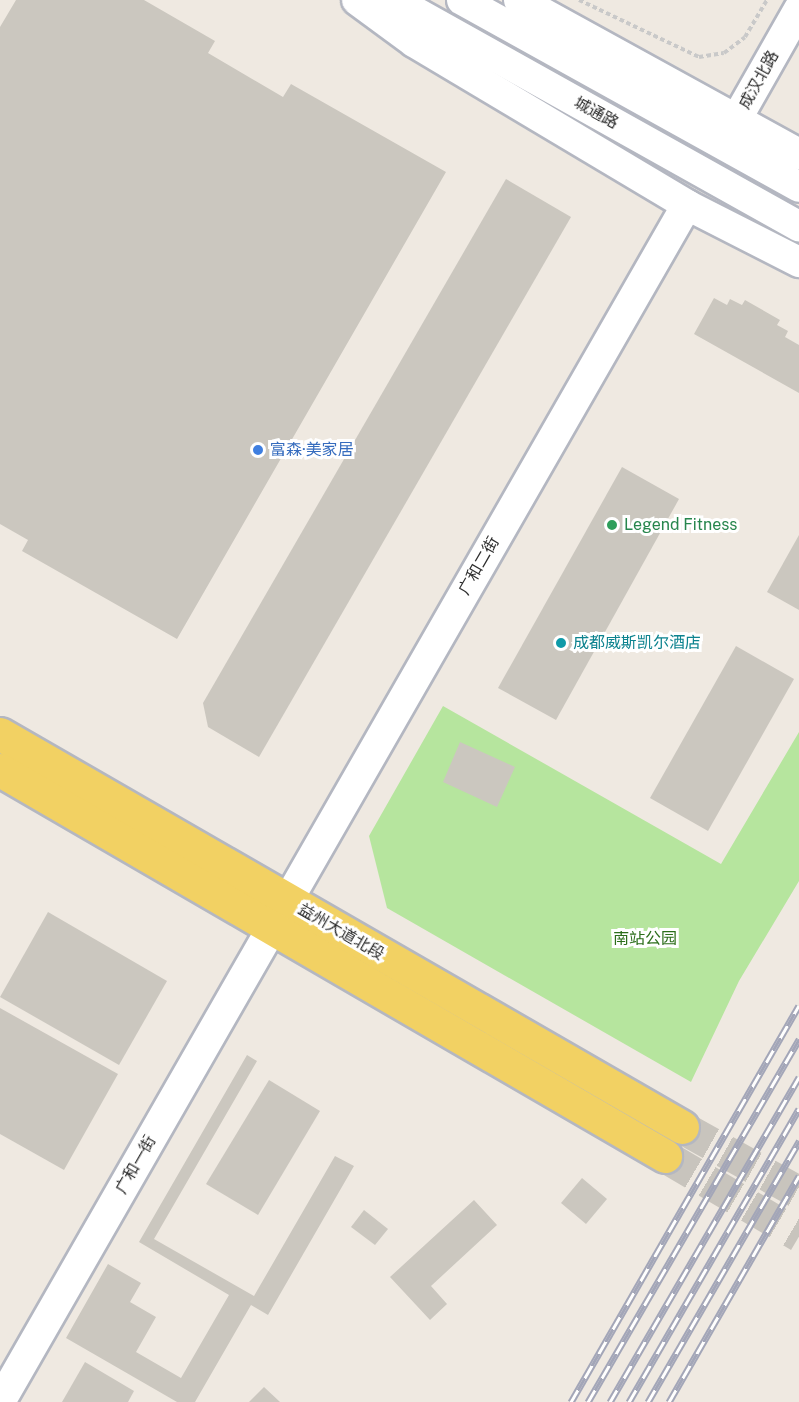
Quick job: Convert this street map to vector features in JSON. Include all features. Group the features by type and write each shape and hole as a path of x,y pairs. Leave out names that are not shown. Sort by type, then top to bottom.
{"main road":[{"name":"益州大道北段","path":"0,734 279,914 665,1156"},
{"name":"益州大道北段","path":"0,770 279,914 682,1127"}],"street":[{"path":"357,0 414,42 687,205 799,262"},
{"name":"城通路","path":"394,0 799,226"},
{"name":"城通路","path":"462,0 799,187"},
{"path":"519,0 799,154"},
{"name":"成汉北路","path":"736,120 799,9"},
{"name":"广和二街","path":"279,914 687,205"},
{"name":"广和一街","path":"0,1402 279,914"}],"path":[{"path":"579,0 699,57 724,53 745,37 766,0"}],"green space":[{"name":"南站公园","path":"443,706 721,864 799,732 799,881 739,981 691,1082 387,908 369,836"}],"building":[{"path":"16,0 144,0 215,41 208,53 283,97 291,84 446,172 177,639 22,551 28,540 0,524 0,27"},
{"path":"506,179 571,217 259,757 208,727 203,703"},
{"path":"714,298 727,305 730,299 742,305 745,300 780,320 777,325 788,331 785,337 799,345 799,393 694,334"},
{"path":"622,467 679,499 556,720 498,688"},
{"path":"799,535 799,610 767,592"},
{"path":"736,646 794,679 708,831 650,798"},
{"path":"460,742 515,767 497,807 443,782"},
{"path":"48,912 167,981 119,1065 0,997"},
{"path":"0,1008 118,1074 64,1170 0,1134"},
{"path":"247,1055 257,1061 154,1239 254,1296 335,1156 354,1166 268,1315 251,1305 195,1402 177,1402 66,1338 108,1264 141,1283 130,1302 156,1317 136,1352 181,1378 229,1295 139,1242"},
{"path":"269,1080 320,1111 258,1215 206,1184"},
{"path":"582,1178 607,1199 586,1224 561,1203"},
{"path":"474,1200 497,1225 431,1286 447,1304 430,1320 390,1277"},
{"path":"364,1210 388,1229 375,1245 351,1227"},
{"path":"85,1362 134,1391 128,1402 62,1402"},
{"path":"264,1387 280,1402 249,1402"}],"tunnel":[{"path":"682,1127 799,1192"},
{"path":"665,1156 799,1235"}],"railway":[{"path":"571,1402 799,1006"},
{"path":"588,1402 799,1039"},
{"path":"610,1402 799,1077"},
{"path":"629,1402 799,1109"},
{"path":"648,1402 799,1141"},
{"path":"669,1402 799,1176"}],"place":[{"name":"富森·美家居","path":"258,450"},
{"name":"Legend Fitness","path":"612,525"},
{"name":"成都威斯凯尔酒店","path":"561,643"}]}
